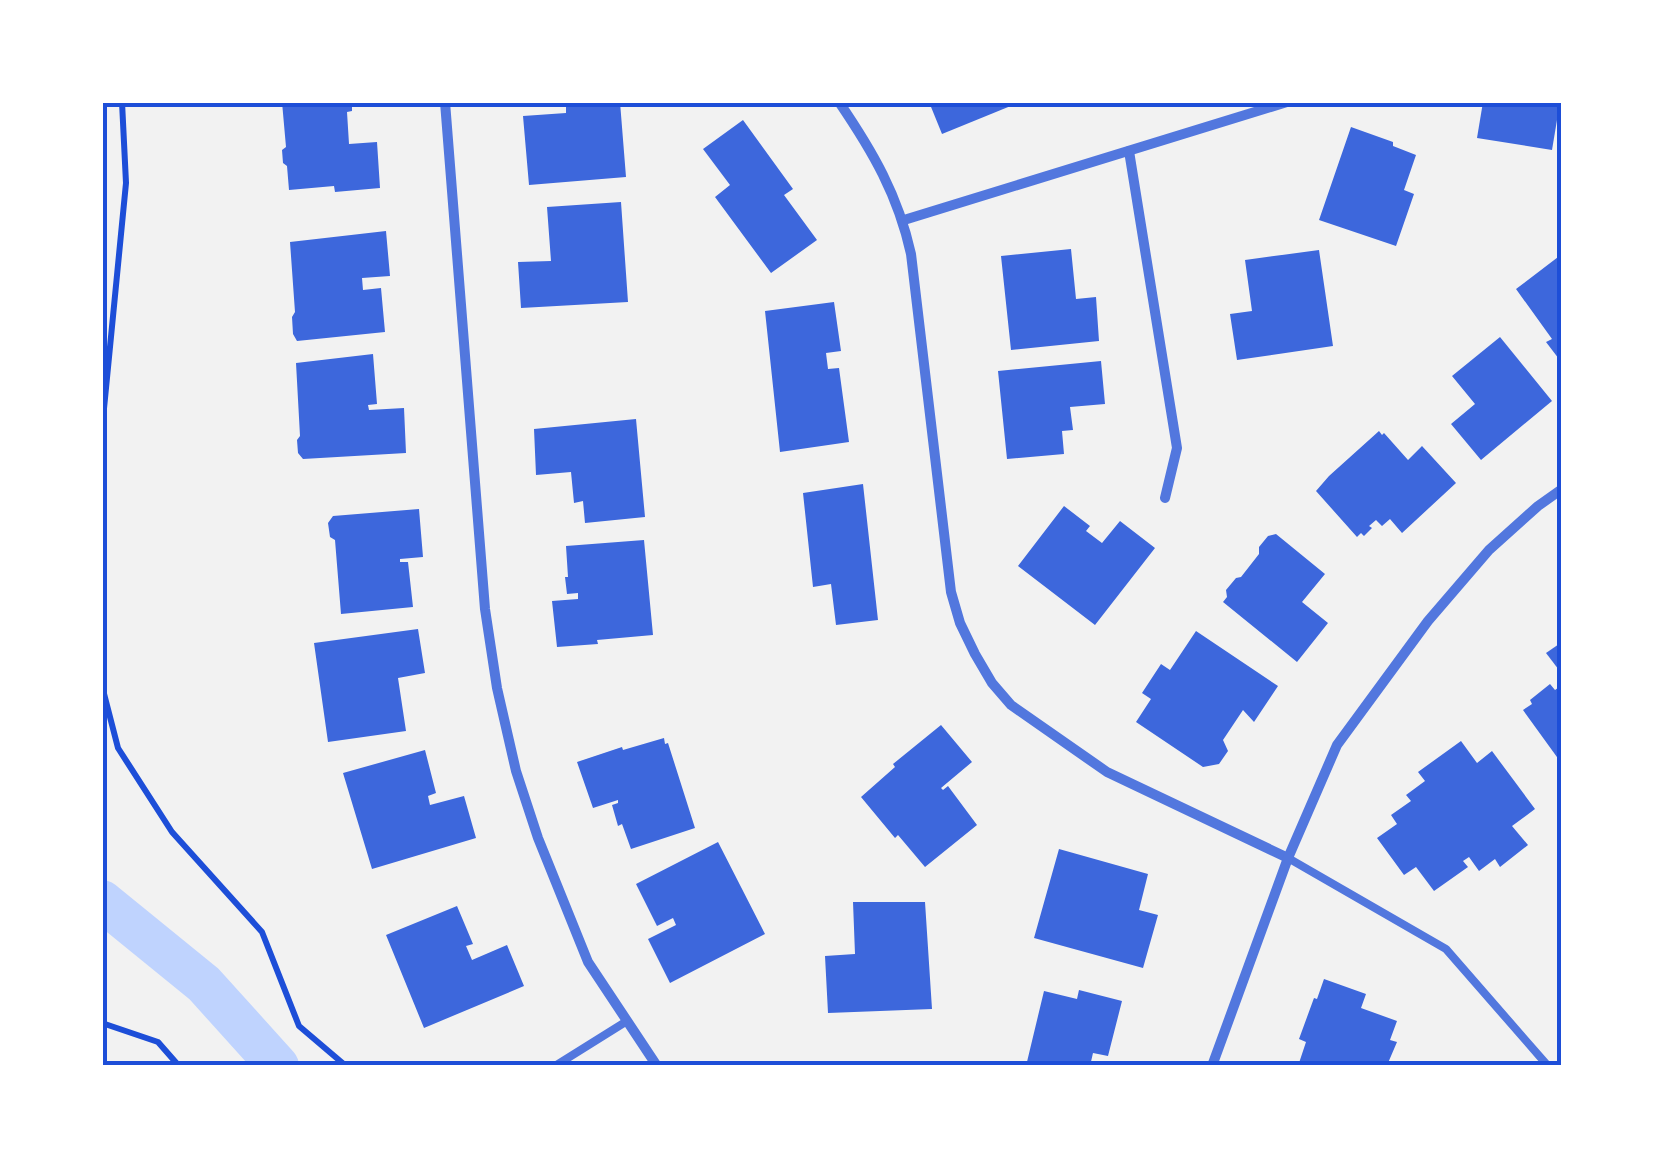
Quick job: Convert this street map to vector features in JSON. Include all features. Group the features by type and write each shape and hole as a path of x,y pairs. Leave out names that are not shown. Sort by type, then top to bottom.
{"street":[{"path":"444,102 485,609 497,688 516,771 538,838 588,962 657,1066"},
{"path":"839,102 887,178 904,220 951,592 974,654 1011,705 1107,772 1288,858"},
{"path":"904,220 1287,102"},
{"path":"1129,150 1177,448 1165,498"},
{"path":"1212,1066 1288,858 1337,745 1428,621 1489,550 1562,489"}],"lane":[{"path":"1288,858 1446,949 1548,1066"},
{"path":"554,1066 627,1021"}],"path":[{"path":"102,430 126,182 122,102"},
{"path":"102,686 118,748 172,832 262,932 299,1026 342,1064"},
{"path":"102,1023 158,1042 179,1066"}],"building":[{"path":"282,102 352,102 352,111 347,112 349,144 377,142 380,188 335,192 334,186 289,190 287,166 283,163 282,150 286,147"},
{"path":"566,102 620,102 626,177 529,185 523,116 566,113"},
{"path":"929,102 1018,102 1018,103 942,134"},
{"path":"1483,102 1560,102 1552,150 1477,138"},
{"path":"743,120 793,189 784,195 817,240 771,273 715,197 730,185 703,149"},
{"path":"1351,127 1416,155 1404,190 1414,194 1396,246 1319,220"},
{"path":"621,202 628,302 521,308 518,262 551,261 547,207"},
{"path":"386,231 390,276 362,278 363,290 381,288 385,332 297,341 293,334 290,242"},
{"path":"1071,249 1076,299 1096,297 1099,341 1011,350 1001,256"},
{"path":"1319,250 1333,346 1237,360 1230,314 1252,311 1245,260"},
{"path":"1562,254 1562,363 1546,342 1552,339 1516,289"},
{"path":"834,302 841,351 826,353 828,369 839,368 849,442 780,452 765,311"},
{"path":"1500,337 1552,401 1481,460 1451,424 1475,404 1452,376"},
{"path":"373,354 377,404 368,405 369,410 404,408 406,453 303,459 297,440 300,436 296,363"},
{"path":"1101,361 1105,404 1070,407 1073,430 1062,431 1064,454 1007,459 998,371"},
{"path":"636,419 645,517 585,523 583,501 574,503 571,472 536,475 534,429"},
{"path":"1379,431 1408,460 1422,446 1456,483 1402,533 1390,519 1382,526 1376,520 1364,536 1361,533 1357,537 1316,491"},
{"path":"863,484 878,620 836,625 831,584 813,587 803,493"},
{"path":"1064,506 1090,526 1086,531 1102,543 1120,521 1155,548 1095,625 1018,566"},
{"path":"419,509 423,557 400,559 408,562 413,607 341,614 335,540 330,537 328,523 333,516"},
{"path":"1276,534 1325,574 1302,602 1328,623 1297,662 1223,602 1226,590 1259,554 1259,547 1268,536"},
{"path":"644,540 653,635 557,647 552,601 578,599 578,593 567,594 566,546"},
{"path":"418,629 425,673 398,678 406,731 328,742 314,643"},
{"path":"1196,631 1278,686 1254,722 1243,710 1223,740 1228,751 1219,764 1203,767 1136,722 1151,699 1142,693 1161,664 1170,670"},
{"path":"1562,642 1562,674 1546,653"},
{"path":"1550,684 1555,690 1562,685 1562,764 1523,710"},
{"path":"941,725 972,762 941,788 948,786 977,825 925,867 861,797 895,767 893,764"},
{"path":"664,738 695,828 631,849 612,805 618,800 593,808 577,762"},
{"path":"1461,741 1477,763 1492,751 1535,809 1512,826 1528,845 1500,867 1495,859 1479,871 1469,857 1463,861 1468,867 1434,891 1416,867 1404,875 1377,838 1397,824 1391,815 1411,801 1406,795 1425,781 1418,772"},
{"path":"425,750 436,793 428,796 430,805 464,796 476,838 372,869 343,773"},
{"path":"718,842 765,934 670,983 648,939 676,925 673,918 657,926 636,884"},
{"path":"1059,849 1148,874 1139,910 1158,915 1143,968 1034,938"},
{"path":"853,902 925,902 932,1009 828,1013 825,956 855,954"},
{"path":"457,906 473,944 466,946 472,960 507,945 524,986 424,1028 386,935"},
{"path":"1324,979 1366,994 1361,1008 1397,1021 1390,1040 1397,1042 1388,1063 1298,1066 1306,1042 1299,1039"},
{"path":"1079,990 1122,1001 1108,1056 1093,1053 1090,1066 1026,1066 1044,991 1077,999"}],"waterway":[{"path":"102,901 204,984 278,1066"}]}
